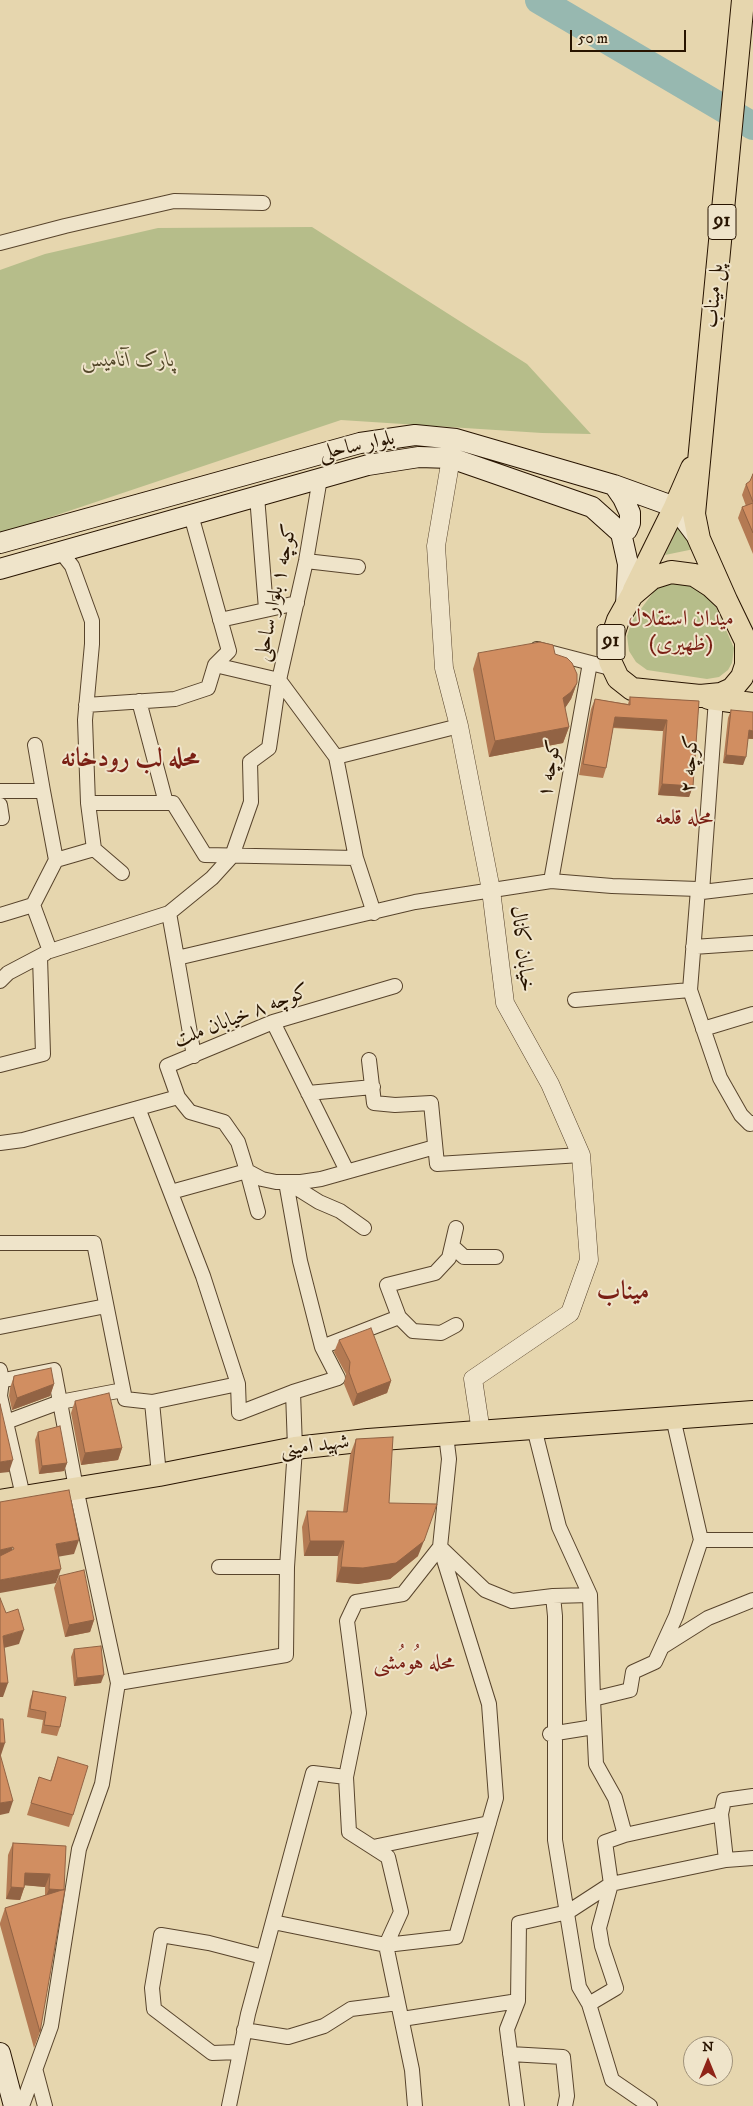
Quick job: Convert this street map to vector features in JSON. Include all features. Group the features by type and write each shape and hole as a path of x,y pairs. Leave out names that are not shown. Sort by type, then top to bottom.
{"main road":[{"name":"پل میناب","path":"701,444 743,0"},
{"name":"بلوار ساحلی","path":"0,543 360,444 415,435 456,439 614,485 675,507"},
{"name":"91","path":"701,444 675,507 629,602 618,620 611,641 610,661 618,678 632,689 753,704"},
{"name":"91","path":"701,444 694,514 699,539 749,648 742,677 732,689 708,698"},
{"name":"بلوار ساحلی","path":"0,570 368,464 419,457 450,458 592,507 621,533"},
{"path":"614,485 630,512 630,523 627,530 621,533 628,564 629,602"},
{"path":"675,507 699,539"},
{"name":"91","path":"629,602 652,578 671,572 694,575 711,586 726,600"},
{"name":"شهید امینی","path":"0,1501 159,1475 295,1448 446,1434 753,1412"},
{"path":"0,2053 14,2106"}],"street":[{"path":"0,243 174,201 263,204"},
{"name":"خیابان کانال","path":"450,458 436,546 440,631 444,668 458,726 491,890 505,1003 550,1084 581,1155 589,1260 570,1313 474,1379 481,1432"},
{"name":"کوچه ۱ بلوار ساحلی","path":"320,478 306,561 279,680 336,757"},
{"path":"257,496 266,608"},
{"path":"86,705 176,699 208,688 215,665 229,651 191,515"},
{"path":"61,552 72,566 92,621 84,748 94,849 122,873"},
{"path":"306,561 358,567"},
{"path":"220,620 266,608 297,603"},
{"path":"529,647 614,669"},
{"name":"کوچه ۱","path":"551,881 590,663"},
{"path":"0,981 8,973 45,954 169,914 212,878 232,856 251,802 250,762 269,748 279,680 215,665"},
{"name":"کوچه ۲","path":"690,990 700,890 708,698"},
{"path":"139,702 166,803"},
{"path":"374,913 356,858 336,757 458,726"},
{"path":"0,1066 43,1054 45,954 33,905 56,860 35,745"},
{"path":"0,791 43,791"},
{"path":"88,803 173,803 205,856 356,858"},
{"path":"0,805 2,818 0,818"},
{"path":"56,860 94,849"},
{"path":"177,958 415,902 551,881 700,890 753,886"},
{"path":"0,915 33,905"},
{"path":"169,914 194,1056"},
{"path":"693,947 753,943"},
{"name":"کوچه ۸ خیابان ملت","path":"178,1097 167,1066 273,1022 395,986"},
{"path":"575,1000 690,990 720,1078 741,1115 750,1124 753,1123"},
{"path":"703,1029 753,1014"},
{"path":"273,1022 347,1171"},
{"path":"369,1060 374,1103 395,1105 431,1103 437,1164 581,1155"},
{"path":"308,1093 373,1087"},
{"path":"0,1143 23,1140 178,1097 190,1112 224,1122 238,1142 258,1212"},
{"path":"138,1108 204,1276 238,1384 239,1413 338,1378 322,1347 300,1261 286,1182"},
{"path":"171,1192 247,1171 262,1179 286,1182 321,1179 435,1147"},
{"path":"286,1182 319,1202 340,1211 364,1228"},
{"path":"456,1228 449,1258 435,1272 387,1285 399,1318 413,1331 441,1333 456,1325"},
{"path":"0,1243 94,1243 125,1399 152,1402 238,1384"},
{"path":"452,1246 464,1257 496,1257"},
{"path":"0,1327 106,1306"},
{"path":"322,1347 399,1318"},
{"path":"22,1496 0,1396 1,1377 54,1370 76,1488 118,1683 102,1784 78,1849 51,2026 36,2072 22,2106"},
{"path":"6,1422 60,1402 123,1390"},
{"path":"118,1683 286,1655 287,1567 295,1448 294,1392"},
{"path":"152,1402 159,1475"},
{"path":"593,1699 630,1690 633,1672 655,1662 676,1616 701,1540 673,1418"},
{"path":"534,1428 559,1527 590,1595 596,1764 615,1798 625,1835"},
{"path":"273,1922 386,1945 456,1937 496,1798 489,1704 440,1547 449,1459 446,1434"},
{"path":"701,1540 753,1540"},
{"path":"440,1547 485,1590 512,1601 553,1596 590,1595"},
{"path":"415,2106 412,2070 386,1945 401,1912 388,1857 350,1832 346,1777 359,1713 347,1621 356,1602 403,1594 440,1547"},
{"path":"219,1568 287,1567"},
{"path":"553,1596 555,1616 554,1840 568,1912 579,1987 588,2004 612,2080 650,2106"},
{"path":"662,1647 708,1618 753,1600"},
{"path":"553,1734 594,1727"},
{"path":"229,2106 244,2030 313,1773 346,1777"},
{"path":"726,1860 720,1814 724,1800 753,1796"},
{"path":"588,2004 616,1988 602,1946 599,1928 611,1884 605,1842 625,1835 720,1814"},
{"path":"373,1847 489,1823"},
{"path":"517,2106 508,2029 518,2001 519,1923 568,1912 611,1884 726,1860 753,1858"},
{"path":"240,2052 212,2053 154,2010 152,1988 160,1935 209,1943 263,1957"},
{"path":"402,2020 518,2001"},
{"path":"244,2030 288,2037 324,2026 351,2010 398,2003"},
{"path":"510,2054 563,2057 567,2096 565,2106"},
{"path":"36,2072 44,2106"}],"green space":[{"name":"پارک آنامیس","path":"312,227 527,364 591,434 542,433 341,420 0,534 0,270 45,254 158,228"},
{"path":"680,523 694,549 665,555"},
{"path":"676,579 710,594 734,648 732,663 728,670 719,677 707,679 647,670 636,662 629,651 627,636 632,621 655,590 661,585"}],"building":[{"path":"753,474 753,502 746,484 750,481"},
{"path":"753,503 753,533 742,507"},
{"path":"540,642 553,645 555,654 567,658 572,663 577,674 577,683 571,692 563,698 569,727 495,741 478,653"},
{"path":"630,697 699,701 693,786 662,784 667,720 615,717 606,768 583,764 595,699 630,705"},
{"path":"731,710 753,712 753,731 749,730 746,757 726,755"},
{"path":"371,1328 391,1381 357,1394 349,1372 350,1362 339,1340"},
{"path":"51,1368 54,1384 17,1398 13,1383 14,1376"},
{"path":"109,1393 122,1448 85,1453 75,1401"},
{"path":"0,1404 13,1460 0,1462"},
{"path":"60,1426 67,1463 42,1466 38,1432"},
{"path":"393,1437 389,1503 437,1504 424,1541 396,1563 363,1568 341,1567 344,1541 310,1541 307,1511 347,1512 356,1439"},
{"path":"69,1490 79,1540 56,1544 61,1569 0,1580 0,1556 14,1549 13,1547 0,1550 0,1502"},
{"path":"84,1570 94,1620 69,1625 59,1576"},
{"path":"0,1598 6,1613 18,1609 24,1630 3,1636 8,1683 0,1683"},
{"path":"101,1646 104,1675 77,1678 74,1649"},
{"path":"33,1691 66,1697 60,1727 44,1725 46,1712 30,1709"},
{"path":"0,1719 3,1719 5,1743 0,1743"},
{"path":"0,1754 13,1801 0,1803"},
{"path":"58,1757 88,1766 73,1815 31,1803 39,1777 51,1781"},
{"path":"13,1843 66,1846 64,1890 49,1889 50,1874 25,1873 24,1888 11,1887"},
{"path":"65,1889 40,2032 5,1908"}],"waterway":[{"path":"539,0 753,126"}],"district":[{"name":"میدان استقلال (ظهیری)","path":"681,632"},
{"name":"محله لب رودخانه","path":"130,761"},
{"name":"محله قلعه","path":"684,819"},
{"name":"میناب","path":"623,1294"},
{"name":"محله هُومُشی","path":"414,1664"}]}
